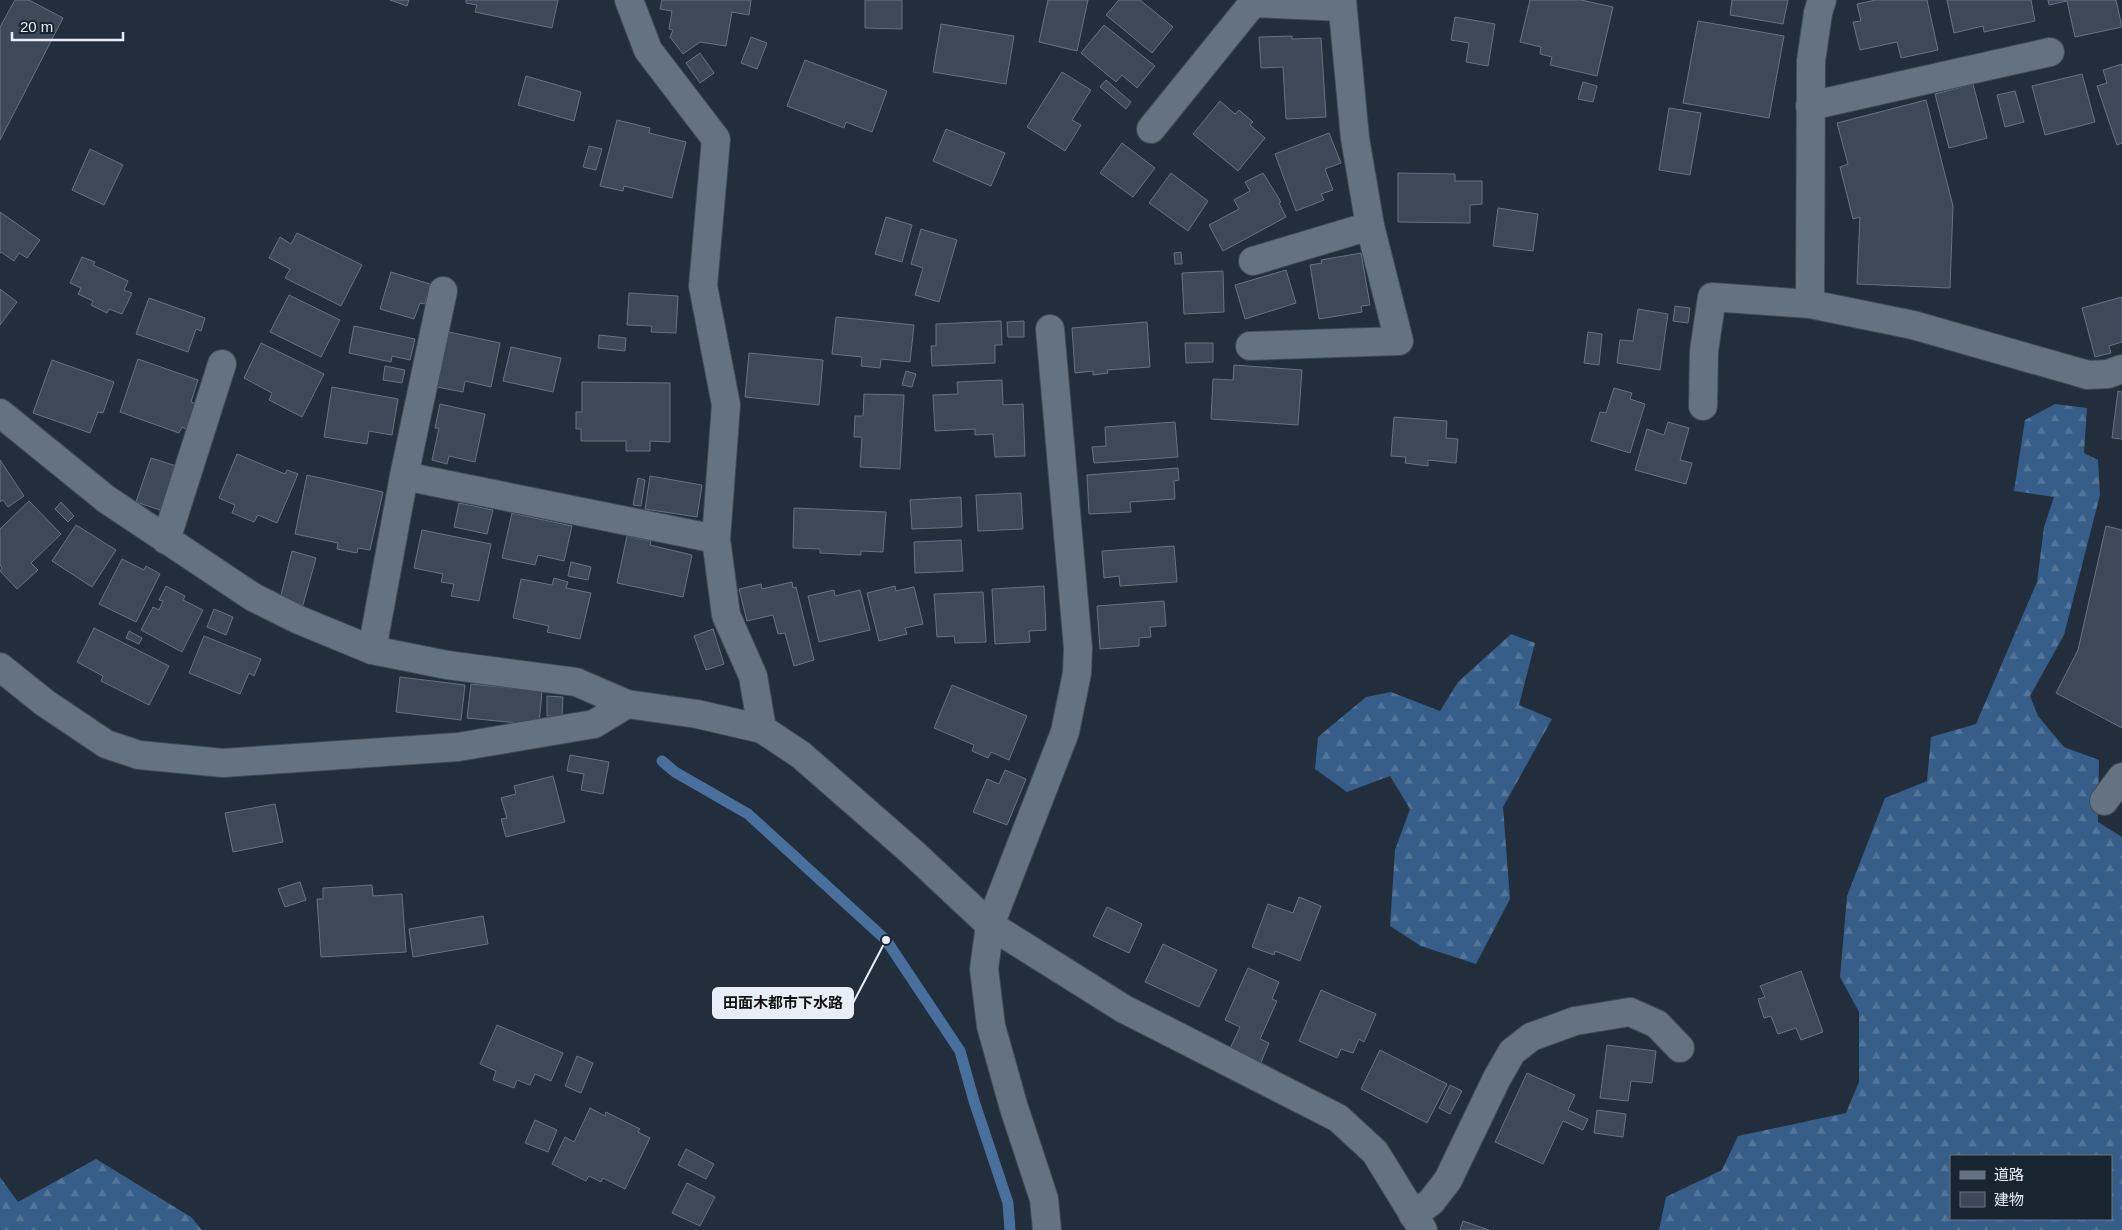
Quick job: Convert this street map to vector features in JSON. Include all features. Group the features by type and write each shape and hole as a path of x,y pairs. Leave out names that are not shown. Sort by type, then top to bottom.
{"street":[{"path":"629,0 648,50 716,139 703,286 726,405 716,539 726,615 753,676 762,729"},
{"path":"1810,304 1811,61 1818,13 1822,0"},
{"path":"1150,129 1254,3 1342,4 1352,112 1370,226 1399,341 1250,346"},
{"path":"1810,106 2050,52"},
{"path":"1253,261 1370,226"},
{"path":"372,650 404,476 443,291"},
{"path":"1703,406 1704,351 1712,297 1810,304 1913,325 2088,375 2108,374 2122,369"},
{"path":"1048,1230 1044,1199 1014,1108 991,1026 984,969 990,925 1065,732 1077,673 1077,638 1050,329"},
{"path":"166,540 222,364"},
{"path":"0,413 106,499 253,596 299,620 372,650 447,666 576,682 627,704 697,714 762,729 801,755 912,852 990,925 1124,1009 1338,1118 1375,1152 1418,1222 1448,1180 1497,1078 1512,1052 1530,1037 1575,1021 1630,1012 1658,1024 1680,1048"},
{"path":"404,476 716,539"},
{"path":"0,667 45,703 106,744 139,755 223,763 458,747 594,724 627,704"},
{"path":"2104,801 2122,777"}],"green space":[{"path":"2055,404 2087,408 2084,453 2098,460 2100,495 2064,635 2030,696 2038,716 2064,747 2099,760 2098,822 2122,837 2122,1230 1659,1230 1666,1197 1722,1170 1738,1136 1846,1113 1859,1082 1859,1012 1840,977 1847,896 1885,798 1927,781 1931,737 1976,724 2037,582 2044,527 2054,497 2014,491 2025,420"},
{"path":"1511,634 1535,643 1519,705 1552,719 1503,807 1510,899 1476,964 1421,946 1390,926 1395,850 1410,809 1390,776 1347,792 1315,769 1318,737 1366,697 1391,692 1440,711 1458,682"},
{"path":"96,1159 191,1217 202,1230 0,1230 0,1177 18,1202"}],"building":[{"path":"15,0 29,0 63,18 0,140 0,27"},
{"path":"390,0 409,0 407,6"},
{"path":"466,0 558,0 552,28 475,12 477,5 466,3"},
{"path":"662,0 751,0 749,15 732,12 726,46 700,42 683,54 670,37 673,30 669,29 672,11 660,9"},
{"path":"865,0 902,0 902,29 865,28"},
{"path":"1048,0 1088,0 1077,51 1039,42"},
{"path":"1119,0 1140,0 1173,27 1152,53 1106,15"},
{"path":"1530,0 1581,0 1613,7 1597,76 1550,65 1552,57 1540,54 1541,47 1520,42"},
{"path":"1732,0 1788,0 1783,24 1730,15"},
{"path":"1876,0 1927,0 1938,50 1901,58 1897,42 1860,50 1853,22 1861,21 1857,4"},
{"path":"1947,0 2031,0 2035,21 1984,32 1983,26 1954,33"},
{"path":"2048,0 2116,0 2122,27 2075,37 2067,1 2049,5"},
{"path":"1455,17 1495,24 1488,66 1466,62 1469,43 1451,40"},
{"path":"1698,21 1784,36 1769,118 1683,103"},
{"path":"941,24 1014,36 1006,84 933,72"},
{"path":"1104,25 1155,66 1137,88 1122,75 1116,82 1081,53"},
{"path":"1292,36 1292,39 1321,38 1326,117 1286,119 1283,67 1261,68 1259,37"},
{"path":"751,37 767,43 757,69 741,63"},
{"path":"700,53 714,73 700,83 686,63"},
{"path":"805,60 887,91 872,132 846,122 844,128 787,106"},
{"path":"2122,64 2122,143 2117,145 2097,86 2107,83 2103,70"},
{"path":"1062,72 1091,90 1072,120 1081,125 1065,151 1027,127"},
{"path":"2082,74 2095,122 2045,135 2032,86"},
{"path":"526,76 581,92 574,121 518,105"},
{"path":"1106,80 1131,102 1126,109 1100,87"},
{"path":"1583,82 1597,86 1593,102 1578,99"},
{"path":"1973,84 1987,138 1949,148 1935,94"},
{"path":"2015,91 2024,122 2005,127 1997,95"},
{"path":"1926,100 1953,206 1950,288 1857,284 1860,217 1853,219 1840,167 1848,164 1837,123"},
{"path":"1220,101 1235,114 1239,110 1253,122 1250,125 1265,138 1238,171 1193,134"},
{"path":"1669,108 1701,113 1690,175 1659,170"},
{"path":"617,120 650,128 649,133 686,142 672,198 624,186 623,191 600,186"},
{"path":"946,129 1005,153 991,186 933,161"},
{"path":"1329,133 1341,163 1325,169 1333,190 1321,194 1324,200 1296,211 1275,154"},
{"path":"1122,143 1155,168 1133,197 1100,173"},
{"path":"589,146 602,149 596,170 583,167"},
{"path":"90,149 123,165 104,205 72,190"},
{"path":"1171,173 1208,201 1188,231 1149,203"},
{"path":"1263,173 1281,202 1279,203 1286,217 1223,251 1209,225 1239,209 1234,200 1250,191 1245,182"},
{"path":"1398,173 1455,174 1455,181 1482,181 1482,204 1470,205 1470,223 1398,222"},
{"path":"1498,208 1538,214 1533,251 1493,246"},
{"path":"0,212 40,240 27,258 19,253 14,261 0,253"},
{"path":"886,217 912,225 902,262 875,254"},
{"path":"921,229 957,240 939,302 915,295 923,268 911,264"},
{"path":"297,233 362,265 341,306 285,278 290,269 269,258 280,237 291,244"},
{"path":"1181,252 1182,264 1175,264 1174,253"},
{"path":"1361,253 1370,305 1361,306 1362,312 1319,319 1310,265 1322,263 1321,260"},
{"path":"82,257 95,262 93,265 128,281 124,290 132,293 122,314 109,309 107,313 91,305 93,301 78,294 81,288 70,283"},
{"path":"1286,270 1296,303 1245,319 1235,285"},
{"path":"1223,271 1224,312 1184,314 1182,273"},
{"path":"391,272 430,284 425,304 420,303 414,319 380,309"},
{"path":"0,289 17,302 0,325"},
{"path":"629,293 678,296 676,333 651,332 652,326 627,325"},
{"path":"289,295 340,320 321,357 270,332"},
{"path":"2122,297 2122,342 2109,346 2111,353 2095,357 2082,308"},
{"path":"149,298 205,318 201,331 196,329 188,352 136,334"},
{"path":"1675,306 1690,308 1688,323 1673,321"},
{"path":"1638,309 1668,314 1660,370 1617,363 1620,340 1633,341"},
{"path":"836,317 914,325 910,362 881,359 880,368 861,366 862,357 832,354"},
{"path":"1001,321 1002,345 995,345 995,363 932,366 931,346 936,346 936,324"},
{"path":"1024,321 1024,337 1008,337 1007,322"},
{"path":"1147,322 1150,367 1107,370 1108,373 1093,375 1093,371 1075,373 1072,328"},
{"path":"354,326 415,339 410,360 392,356 391,362 349,353"},
{"path":"449,332 500,343 491,387 465,381 463,392 437,387"},
{"path":"1588,332 1602,334 1599,365 1584,363"},
{"path":"599,335 626,338 625,351 598,348"},
{"path":"261,343 324,374 302,417 269,400 272,393 244,378"},
{"path":"1185,343 1213,343 1213,362 1186,363"},
{"path":"511,347 561,358 553,392 503,381"},
{"path":"749,353 823,360 819,405 745,397"},
{"path":"138,359 198,380 191,402 196,404 186,429 182,427 179,433 120,412"},
{"path":"52,360 114,382 103,413 98,412 90,433 33,413"},
{"path":"1234,365 1302,370 1298,425 1211,419 1213,379 1233,380"},
{"path":"385,366 405,370 402,383 383,380"},
{"path":"906,371 916,374 912,387 902,385"},
{"path":"1002,380 1003,405 1023,404 1025,456 995,457 993,434 975,435 975,429 935,431 933,395 958,394 957,382"},
{"path":"582,382 670,383 670,442 650,441 650,451 626,451 626,441 581,441 581,429 576,429 576,412 582,412"},
{"path":"332,387 398,399 392,435 369,431 367,444 324,437"},
{"path":"1614,388 1632,393 1630,399 1645,404 1630,453 1591,441 1600,412 1606,413"},
{"path":"2118,391 2122,392 2122,439 2112,438"},
{"path":"864,394 904,395 900,469 860,467 862,437 854,437 855,416 863,416"},
{"path":"440,404 485,414 475,462 449,456 447,464 432,460 439,428 435,428"},
{"path":"1394,417 1447,421 1446,438 1458,439 1456,463 1428,460 1428,466 1405,463 1406,457 1391,456"},
{"path":"1175,422 1178,457 1094,463 1092,447 1106,446 1105,427"},
{"path":"1668,422 1689,428 1680,460 1692,463 1686,484 1635,470 1647,429 1664,435"},
{"path":"237,454 285,474 287,470 298,474 277,523 258,515 254,522 232,513 235,505 219,498"},
{"path":"151,458 176,466 160,510 136,502"},
{"path":"0,460 24,496 8,507 3,500 0,502"},
{"path":"1178,468 1179,480 1174,481 1175,499 1130,502 1131,512 1089,514 1087,475"},
{"path":"307,475 383,492 370,550 358,548 357,553 337,549 338,543 295,534"},
{"path":"650,476 702,485 697,517 645,509"},
{"path":"638,478 645,480 641,506 633,505"},
{"path":"1021,493 1023,529 978,531 976,495"},
{"path":"961,497 962,527 912,529 910,500"},
{"path":"29,501 61,534 31,563 38,570 17,589 0,571 2,568 0,565 0,529"},
{"path":"61,502 74,516 68,522 55,509"},
{"path":"459,503 493,510 487,534 454,527"},
{"path":"794,508 886,512 883,552 861,551 861,555 820,553 820,549 793,548"},
{"path":"512,513 572,526 564,561 538,555 535,565 502,558"},
{"path":"76,525 116,550 92,587 52,561"},
{"path":"2106,526 2122,530 2122,728 2056,693 2078,650"},
{"path":"422,530 491,544 479,601 451,596 454,584 441,582 443,574 414,568"},
{"path":"627,536 651,541 650,545 692,555 683,597 617,583"},
{"path":"961,540 963,571 915,573 914,542"},
{"path":"1174,546 1177,582 1120,586 1119,576 1104,578 1102,551"},
{"path":"292,551 316,558 303,605 280,599"},
{"path":"122,559 144,570 146,566 160,574 136,622 99,604"},
{"path":"571,562 591,567 588,580 568,576"},
{"path":"554,578 568,582 566,588 591,593 580,639 547,632 549,626 513,618 521,579 552,585"},
{"path":"792,582 793,588 796,587 814,660 794,666 785,633 778,634 773,615 747,621 739,589 761,584 762,589"},
{"path":"166,586 185,596 183,600 203,610 182,652 141,630 153,607 159,610 163,601 159,600"},
{"path":"895,586 896,591 914,587 923,624 905,628 907,634 879,641 867,593"},
{"path":"1044,586 1046,630 1029,631 1030,642 995,644 992,589"},
{"path":"834,590 835,596 860,590 870,630 819,642 808,596"},
{"path":"983,592 986,642 955,643 954,636 937,637 934,594"},
{"path":"1164,601 1166,626 1150,627 1151,637 1139,638 1139,646 1100,649 1097,606"},
{"path":"214,609 233,617 226,635 207,627"},
{"path":"94,628 169,666 149,705 101,681 103,676 77,662"},
{"path":"713,629 724,664 706,670 694,636"},
{"path":"129,631 142,638 139,644 126,638"},
{"path":"204,636 261,659 254,676 249,673 240,694 189,673"},
{"path":"400,677 465,685 461,720 396,712"},
{"path":"471,684 542,691 539,725 467,718"},
{"path":"952,685 1027,716 1009,760 991,752 988,758 972,751 974,745 934,728"},
{"path":"547,696 563,697 562,717 547,716"},
{"path":"570,755 609,762 603,794 581,790 584,774 567,771"},
{"path":"1005,770 1026,779 1007,825 973,812 987,779 999,784"},
{"path":"553,776 565,822 506,837 501,819 507,818 501,798 516,794 514,786"},
{"path":"275,804 283,842 233,852 225,813"},
{"path":"300,882 306,900 285,907 278,889"},
{"path":"372,885 373,896 402,894 406,952 321,957 317,899 323,899 323,888"},
{"path":"1299,897 1321,906 1300,961 1275,951 1274,955 1252,947 1268,904 1293,913"},
{"path":"1107,907 1142,924 1129,953 1093,936"},
{"path":"483,916 488,944 413,957 409,929"},
{"path":"1163,944 1217,970 1199,1007 1145,982"},
{"path":"1248,968 1279,982 1272,999 1277,1001 1260,1039 1269,1043 1260,1065 1229,1051 1240,1027 1225,1020"},
{"path":"1801,971 1823,1032 1801,1040 1796,1028 1778,1034 1771,1016 1764,1018 1758,999 1765,997 1760,986"},
{"path":"1321,990 1376,1014 1364,1042 1359,1039 1353,1053 1341,1049 1337,1058 1299,1041"},
{"path":"497,1025 563,1053 551,1081 535,1074 530,1085 517,1080 514,1088 493,1080 496,1071 480,1064"},
{"path":"1607,1045 1656,1051 1652,1083 1631,1081 1628,1101 1600,1098"},
{"path":"1380,1050 1447,1084 1427,1123 1361,1089"},
{"path":"577,1056 593,1063 581,1093 565,1086"},
{"path":"1527,1073 1575,1095 1568,1110 1588,1119 1583,1130 1563,1121 1543,1164 1495,1142"},
{"path":"1450,1085 1462,1091 1450,1114 1439,1108"},
{"path":"590,1108 605,1116 606,1112 640,1129 638,1132 650,1138 625,1189 603,1178 601,1182 589,1176 586,1181 552,1164 565,1137 574,1142"},
{"path":"1597,1110 1626,1114 1623,1137 1594,1133"},
{"path":"535,1120 557,1130 548,1152 525,1143"},
{"path":"686,1149 714,1164 706,1179 678,1165"},
{"path":"687,1183 715,1197 700,1226 672,1213"},
{"path":"1463,1221 1489,1230 1460,1230"}],"waterway":[{"path":"662,761 675,772 748,814 886,940 960,1051 974,1101 1008,1203 1010,1230"}],"place":[{"name":"田面木都市下水路","path":"886,940"}]}
